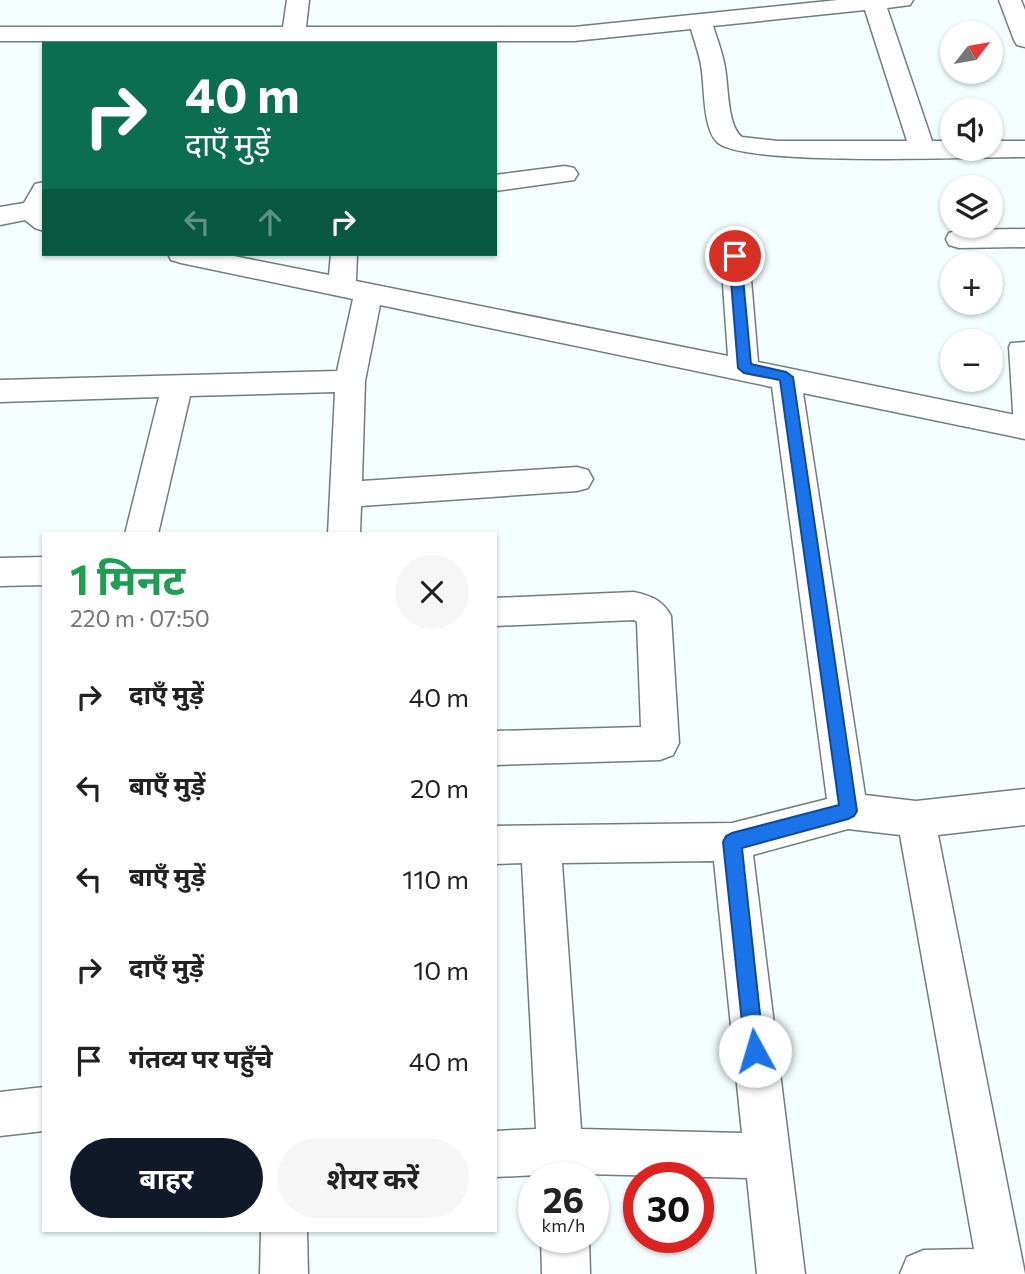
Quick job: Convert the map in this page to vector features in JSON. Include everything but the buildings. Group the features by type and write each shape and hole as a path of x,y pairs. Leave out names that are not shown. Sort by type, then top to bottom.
{"street":[{"path":"295,34 298,0"},
{"path":"0,34 120,39 295,34 358,39 585,34 902,0"},
{"path":"1010,0 1025,40"},
{"path":"874,3 922,149"},
{"path":"700,22 713,64 718,110 726,136 735,144 778,149 1025,149"},
{"path":"497,183 565,174"},
{"path":"0,216 41,208"},
{"path":"959,239 1025,238"},
{"path":"191,256 1023,427"},
{"path":"344,532 356,289 345,256"},
{"path":"735,256 744,368"},
{"path":"786,377 848,811"},
{"path":"0,391 350,381"},
{"path":"141,532 177,387"},
{"path":"345,495 577,480"},
{"path":"0,572 42,572"},
{"path":"497,612 634,606 645,609 654,617 660,743 497,748"},
{"path":"497,845 732,842 848,811 916,819 1025,807"},
{"path":"916,819 1003,1273 924,1274"},
{"path":"732,842 781,1274"},
{"path":"541,843 562,1162"},
{"path":"0,1114 42,1109"},
{"path":"497,1154 549,1162"},
{"path":"609,1162 766,1156"},
{"path":"284,1232 284,1274"},
{"path":"565,1253 566,1274"}],"lane":[{"path":"1023,427 1016,348 1025,347"}],"route":[{"path":"735,256 744,368 786,377 848,811 732,842 755,1051"}]}
